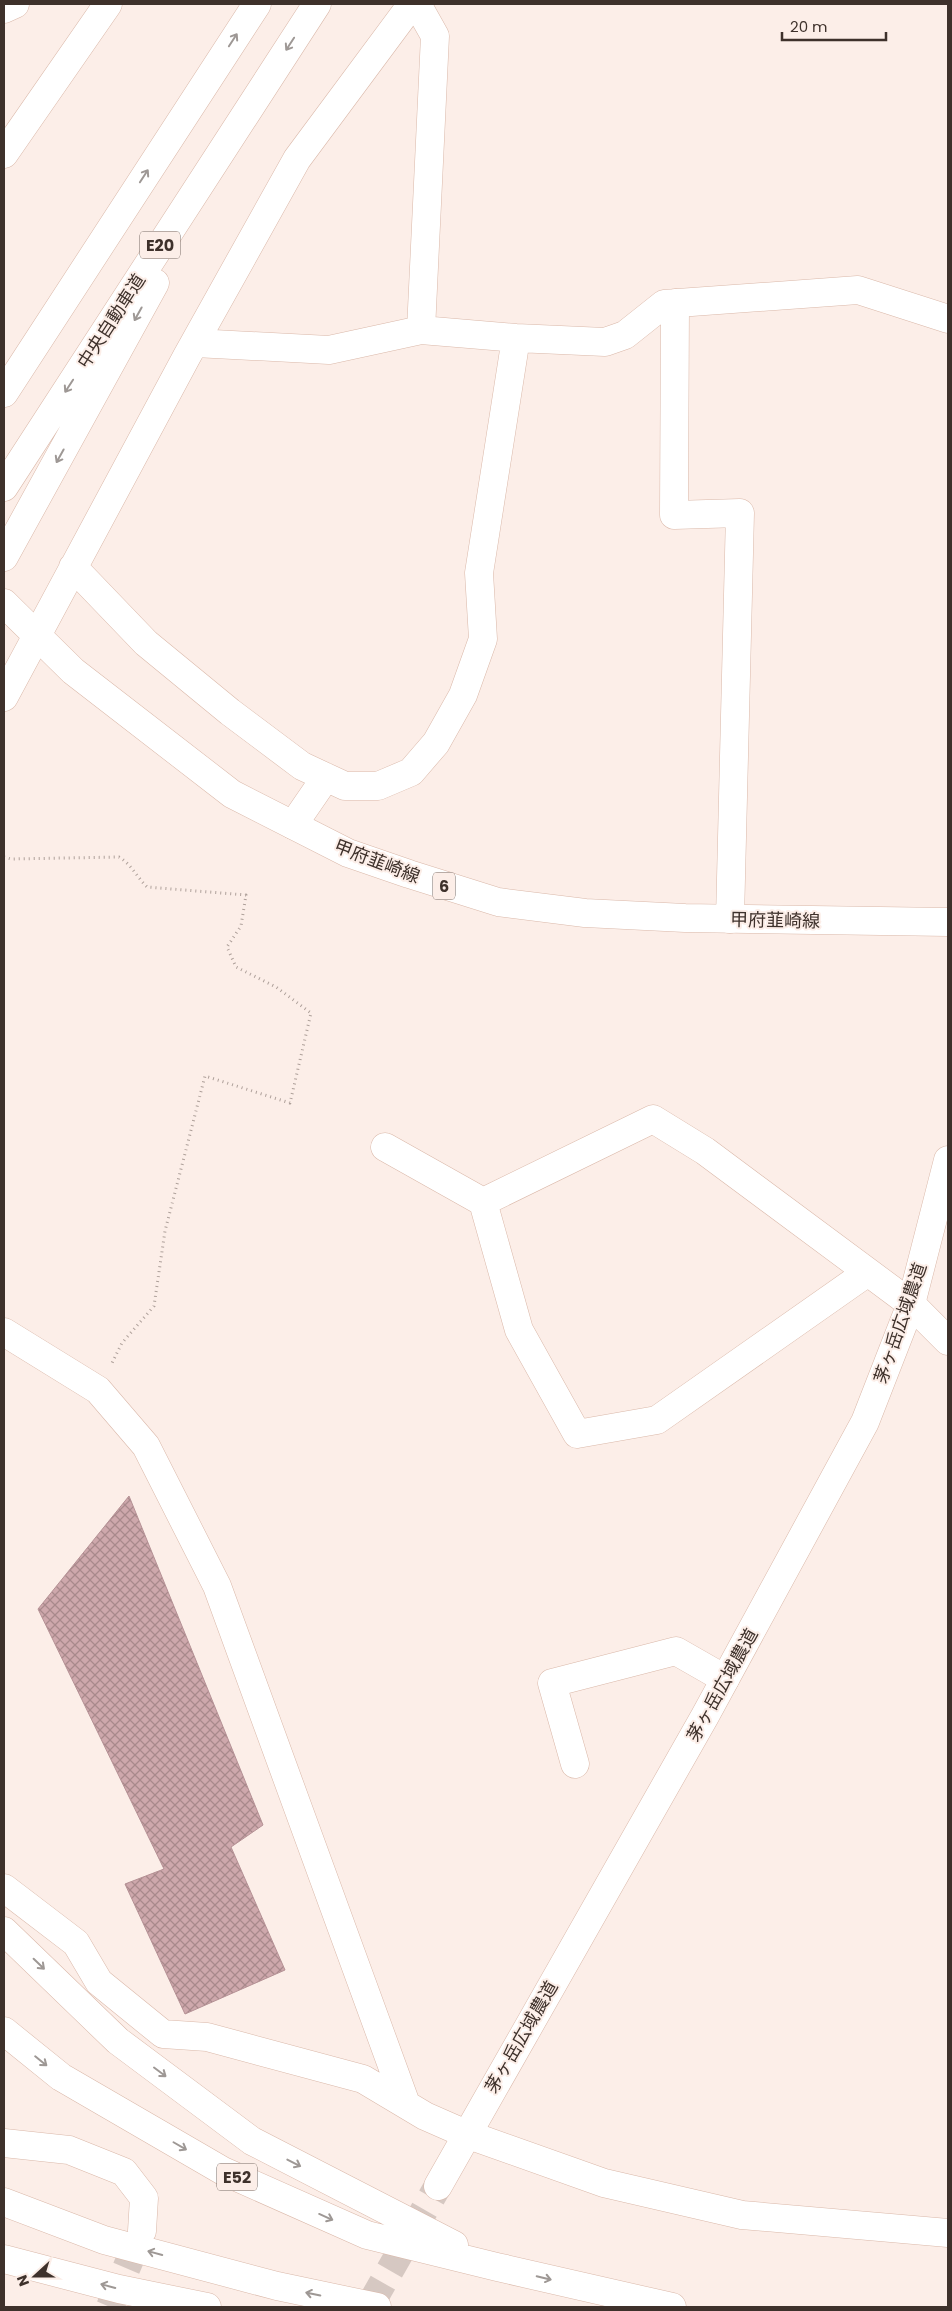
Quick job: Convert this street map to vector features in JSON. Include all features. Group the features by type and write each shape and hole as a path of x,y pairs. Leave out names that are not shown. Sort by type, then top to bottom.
{"main road":[{"path":"4,9 15,4"},
{"path":"4,154 108,4"},
{"path":"4,393 257,4"},
{"name":"中央自動車道","path":"4,487 317,4"},
{"path":"4,697 20,619 73,567 297,159 412,4"},
{"path":"417,4 435,36 421,330"},
{"path":"4,557 272,72"},
{"path":"4,368 127,202"},
{"path":"195,343 329,350 421,330 516,338 605,342 626,335 664,304 858,290 948,319"},
{"path":"675,303 674,515 740,513 730,919"},
{"path":"73,567 146,644 230,712 302,766 344,786 378,786 411,772 436,743 463,696 483,639 479,573 516,338"},
{"name":"甲府韮崎線","path":"20,619 73,671 232,794 348,853 498,902 585,913 730,919 948,922"},
{"path":"293,825 326,777"},
{"path":"483,1202 653,1119 705,1151 911,1304 948,1341"},
{"path":"385,1147 483,1202 520,1330 577,1434 657,1420 868,1272"},
{"name":"茅ヶ岳広域農道","path":"438,2186 725,1679 865,1422 911,1304 948,1160"},
{"path":"4,1332 98,1390 146,1446 217,1586 406,2104"},
{"path":"575,1764 552,1682 676,1651 725,1679"},
{"path":"4,1888 76,1943 99,1982 163,2034 207,2037 363,2079 426,2116 466,2134 604,2183 742,2215 948,2233"},
{"path":"4,1930 118,2041 252,2141 497,2267"},
{"name":"E52","path":"4,2031 61,2077 223,2171 367,2235 672,2307"},
{"path":"4,2143 69,2150 124,2172 144,2198 142,2231"},
{"path":"4,2202 104,2240 277,2286 377,2307"},
{"path":"4,2259 119,2289 207,2307"}],"path":[{"path":"4,857 11,859 119,857 129,862 134,874 148,887 246,895 241,926 228,946 236,967 276,987 311,1014 290,1103 205,1076 165,1231 154,1306 122,1343 98,1390"}],"building":[{"path":"129,1496 263,1825 231,1847 285,1970 185,2014 125,1884 164,1869 38,1609"}],"tunnel":[{"path":"369,2307 438,2186"},
{"path":"110,2307 142,2231"}]}
